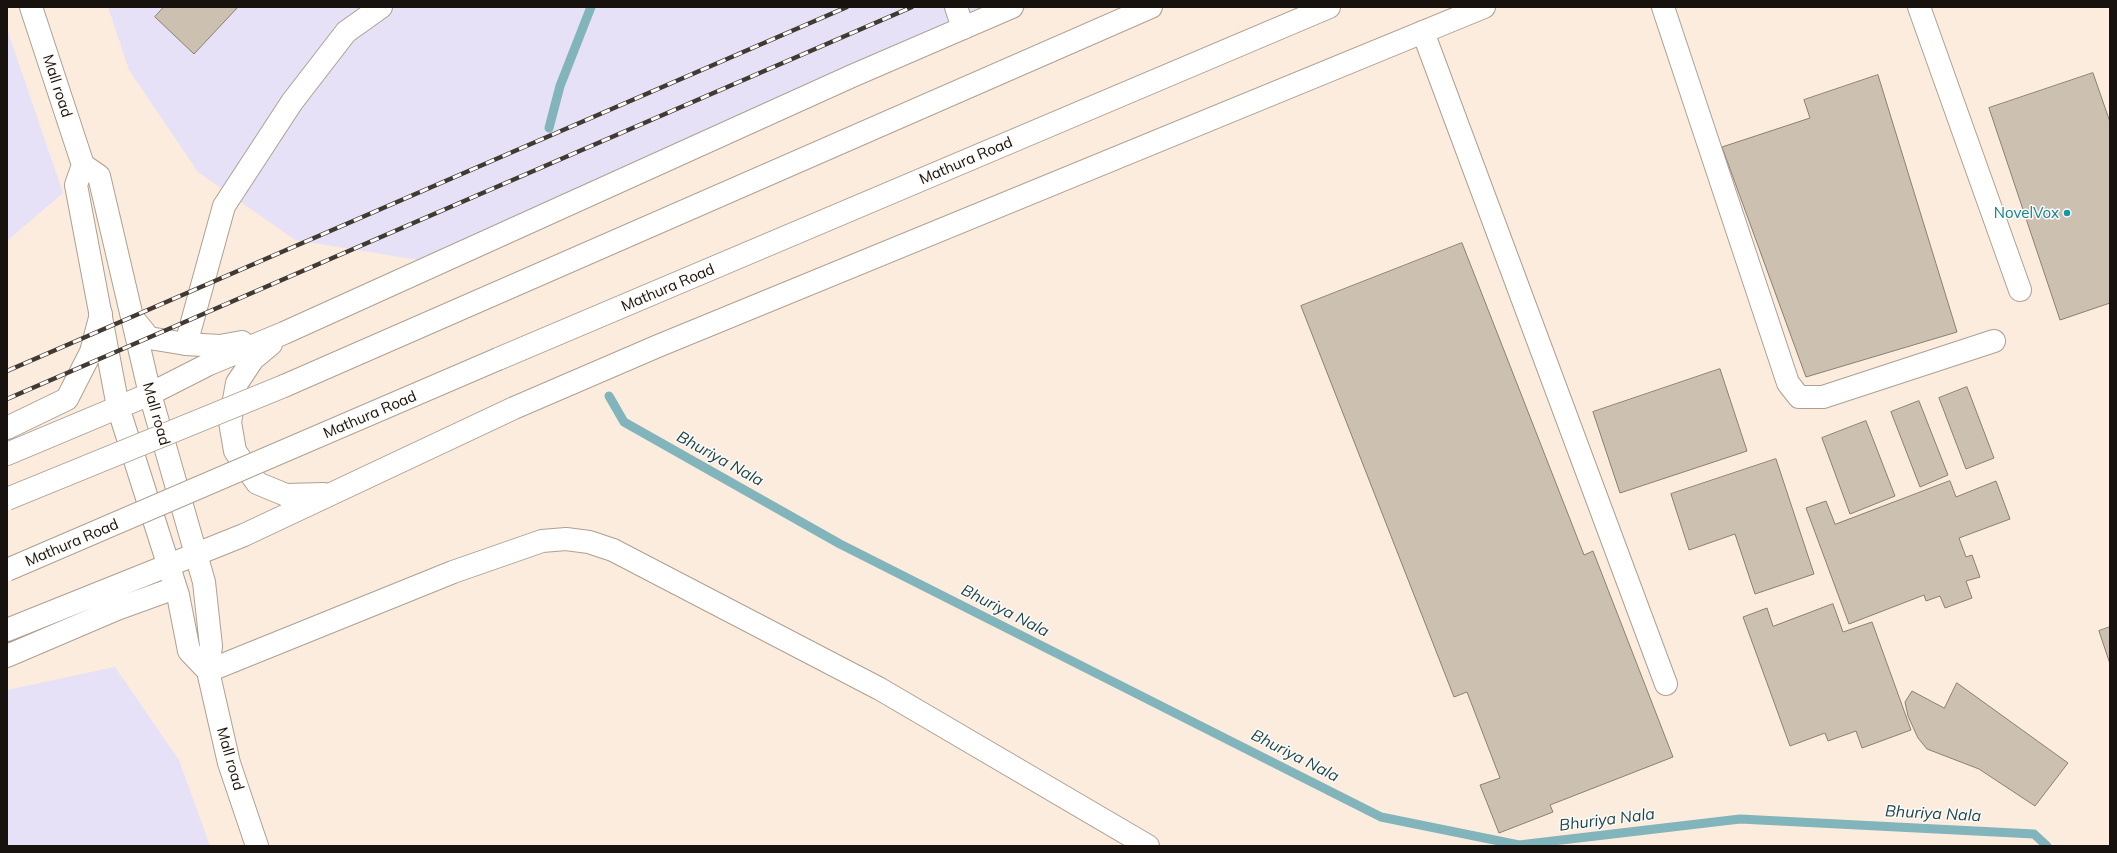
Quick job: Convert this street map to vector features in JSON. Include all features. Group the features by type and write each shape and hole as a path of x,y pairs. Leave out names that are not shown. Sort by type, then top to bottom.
{"main road":[{"name":"Mall road","path":"31,7 83,165 99,176 150,394 204,582 211,646 208,671 229,763 257,846"},
{"path":"186,344 224,206 292,102 346,32 381,7"},
{"path":"956,7 962,28"},
{"path":"7,454 150,394 209,364 284,332 844,79 1012,7"},
{"path":"7,499 284,386 1151,7"},
{"name":"Mathura Road","path":"7,570 491,362 1329,7"},
{"path":"7,630 168,564 244,535 514,408 658,346 1484,7"},
{"path":"1662,7 1788,383 1799,397 1823,397 1994,341"},
{"path":"1919,7 2020,290"},
{"path":"1423,32 1666,684"},
{"path":"83,165 76,185 118,407 175,588 189,651 208,671 453,572 542,541 566,539 589,542 614,550 880,689 1148,846"},
{"path":"7,428 67,399 91,352 101,314"},
{"path":"132,317 149,338 186,344 220,346 284,332"},
{"path":"284,332 253,359 237,383 230,422 234,451 257,483 286,494 331,494"},
{"path":"7,656 117,609 175,588"}],"shaded area":[{"path":"108,7 1031,7 431,262 295,240 198,172 129,70"},
{"path":"7,29 63,193 7,241"},
{"path":"115,667 179,760 210,846 7,846 7,690"}],"building":[{"path":"164,7 238,7 194,54 155,17"},
{"name":"NovelVox","path":"2093,73 2110,122 2110,303 2060,320 1989,108"},
{"path":"1878,75 1957,332 1806,377 1722,147 1810,118 1804,100"},
{"path":"1462,243 1584,555 1593,551 1673,757 1550,805 1553,812 1499,833 1480,785 1500,778 1467,692 1454,697 1301,306"},
{"path":"1720,369 1747,451 1620,493 1593,412"},
{"path":"1967,387 1994,458 1966,469 1939,398"},
{"path":"1919,401 1948,475 1920,487 1891,412"},
{"path":"1866,421 1895,496 1850,514 1822,438"},
{"path":"1776,459 1814,574 1755,594 1735,534 1689,550 1671,494"},
{"path":"1950,481 1956,497 1996,481 2010,519 1959,538 1966,557 1972,555 1980,577 1966,581 1972,598 1945,608 1940,596 1926,601 1924,595 1849,624 1806,508 1826,501 1835,524"},
{"path":"1833,604 1843,632 1872,622 1911,730 1862,748 1856,731 1828,741 1825,733 1790,746 1743,617 1767,608 1773,626"},
{"path":"2110,627 2110,664 2099,631"},
{"path":"1957,683 2068,763 2035,806 1979,769 1927,749 1918,738 1908,716 1905,702 1912,691 1944,708"}],"waterway":[{"path":"549,128 560,86 591,7"},
{"name":"Bhuriya Nala","path":"609,396 624,422 840,544 1381,817 1519,845 1740,819 2034,834 2047,846"}],"railway":[{"path":"7,371 847,7"},
{"path":"7,399 912,7"}],"place":[{"name":"NovelVox","path":"2067,213"}]}
